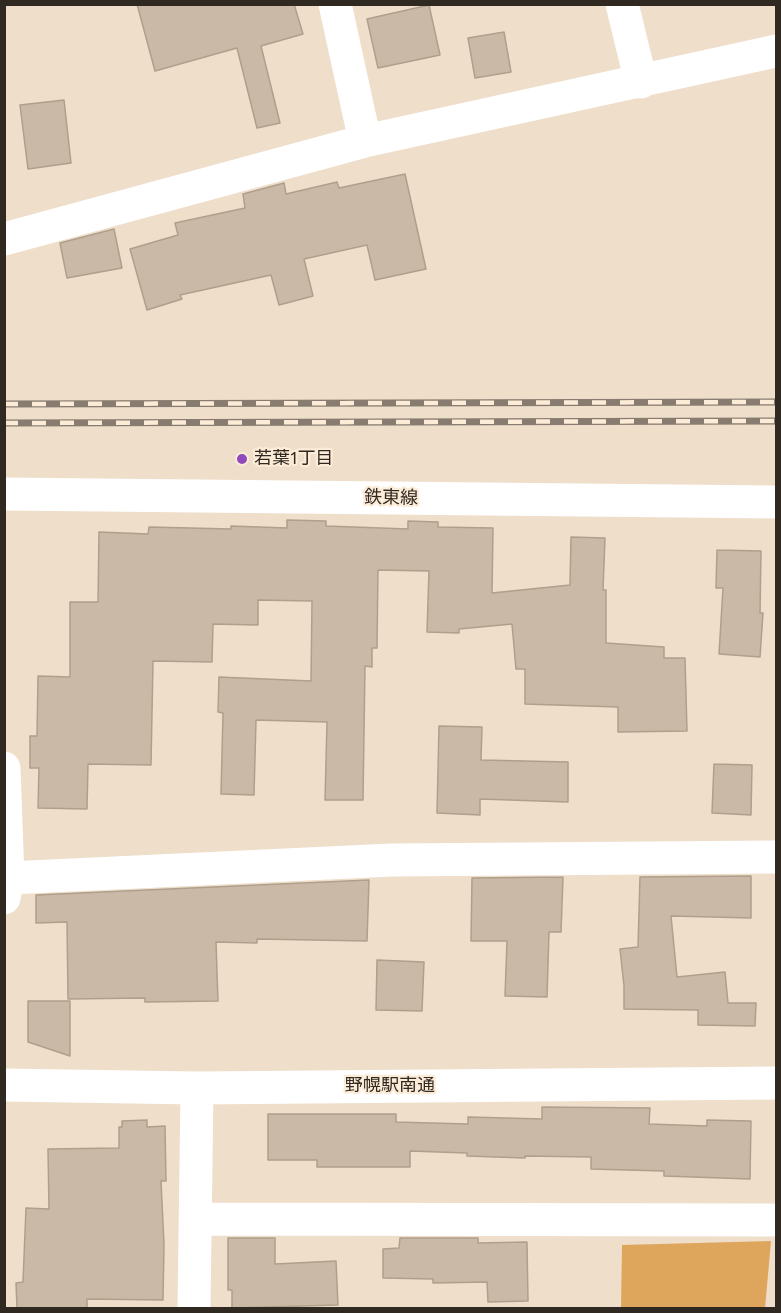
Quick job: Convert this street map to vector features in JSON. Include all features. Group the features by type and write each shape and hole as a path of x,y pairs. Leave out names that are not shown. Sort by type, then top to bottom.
{"street":[{"path":"335,4 365,141"},
{"path":"622,4 641,82"},
{"path":"4,239 365,141 777,51"},
{"name":"鉄東線","path":"4,494 777,502"},
{"path":"4,768 6,888 392,860 777,857"},
{"name":"野幌駅南通","path":"4,1085 197,1088 777,1083"},
{"path":"194,1308 197,1088"},
{"path":"197,1219 777,1220"}],"shaded area":[{"path":"771,1241 765,1308 621,1308 622,1245"}],"building":[{"path":"137,4 294,4 303,34 261,46 280,123 257,128 237,48 155,71"},
{"path":"429,5 440,55 378,68 367,19"},
{"path":"504,32 511,72 475,78 468,38"},
{"path":"64,100 71,163 28,169 20,105"},
{"path":"405,174 426,269 375,280 367,245 304,259 313,296 279,305 271,275 180,295 182,299 147,310 130,249 178,235 175,223 245,208 243,194 284,183 286,194 337,182 339,188"},
{"path":"114,229 122,268 67,278 60,243"},
{"path":"287,520 326,521 326,526 408,529 408,521 438,522 438,527 493,528 492,593 570,585 571,537 605,538 603,590 606,590 606,643 664,647 664,658 685,658 687,731 618,732 618,707 525,704 525,669 516,669 512,624 459,629 459,633 427,632 429,571 378,570 377,648 372,648 372,667 365,666 363,800 325,800 327,722 256,720 254,795 221,794 223,713 218,712 219,677 311,681 312,601 258,600 258,625 213,624 212,662 153,661 151,765 88,764 87,809 38,808 39,768 30,768 30,736 37,736 38,676 70,677 70,602 98,602 99,532 148,534 149,527 287,528"},
{"path":"717,550 761,551 760,613 763,613 760,657 719,654 723,588 716,588"},
{"path":"439,726 482,727 481,760 568,762 568,802 480,799 480,815 437,813"},
{"path":"714,764 752,765 751,815 712,813"},
{"path":"751,876 751,918 671,916 677,977 725,972 728,1003 756,1003 755,1026 698,1025 698,1010 624,1009 620,949 638,947 640,877"},
{"path":"563,877 561,932 549,932 547,997 505,996 507,941 471,941 472,878"},
{"path":"369,880 367,941 257,939 257,943 216,942 218,1001 145,1002 145,998 68,999 67,922 36,923 36,895"},
{"path":"377,960 424,962 422,1011 376,1010"},
{"path":"28,1001 70,1001 70,1056 28,1042"},
{"path":"542,1107 650,1108 649,1124 707,1126 707,1120 751,1121 750,1179 664,1176 664,1171 591,1169 591,1157 525,1156 525,1158 410,1151 410,1167 317,1167 317,1160 268,1160 268,1114 396,1114 396,1122 468,1124 468,1117 542,1119"},
{"path":"147,1120 147,1127 165,1126 166,1181 161,1181 164,1245 163,1300 87,1299 87,1308 17,1308 16,1283 23,1282 26,1208 49,1209 48,1149 119,1148 119,1127 122,1127 122,1121"},
{"path":"228,1238 275,1238 275,1264 336,1261 338,1305 232,1308 232,1290 228,1290"},
{"path":"400,1238 478,1238 478,1243 527,1242 528,1301 488,1302 487,1282 433,1283 433,1279 383,1278 383,1249 399,1248"}],"railway":[{"path":"4,404 776,402"},
{"path":"4,423 776,421"}],"place":[{"name":"若葉1丁目","path":"242,459"}]}
